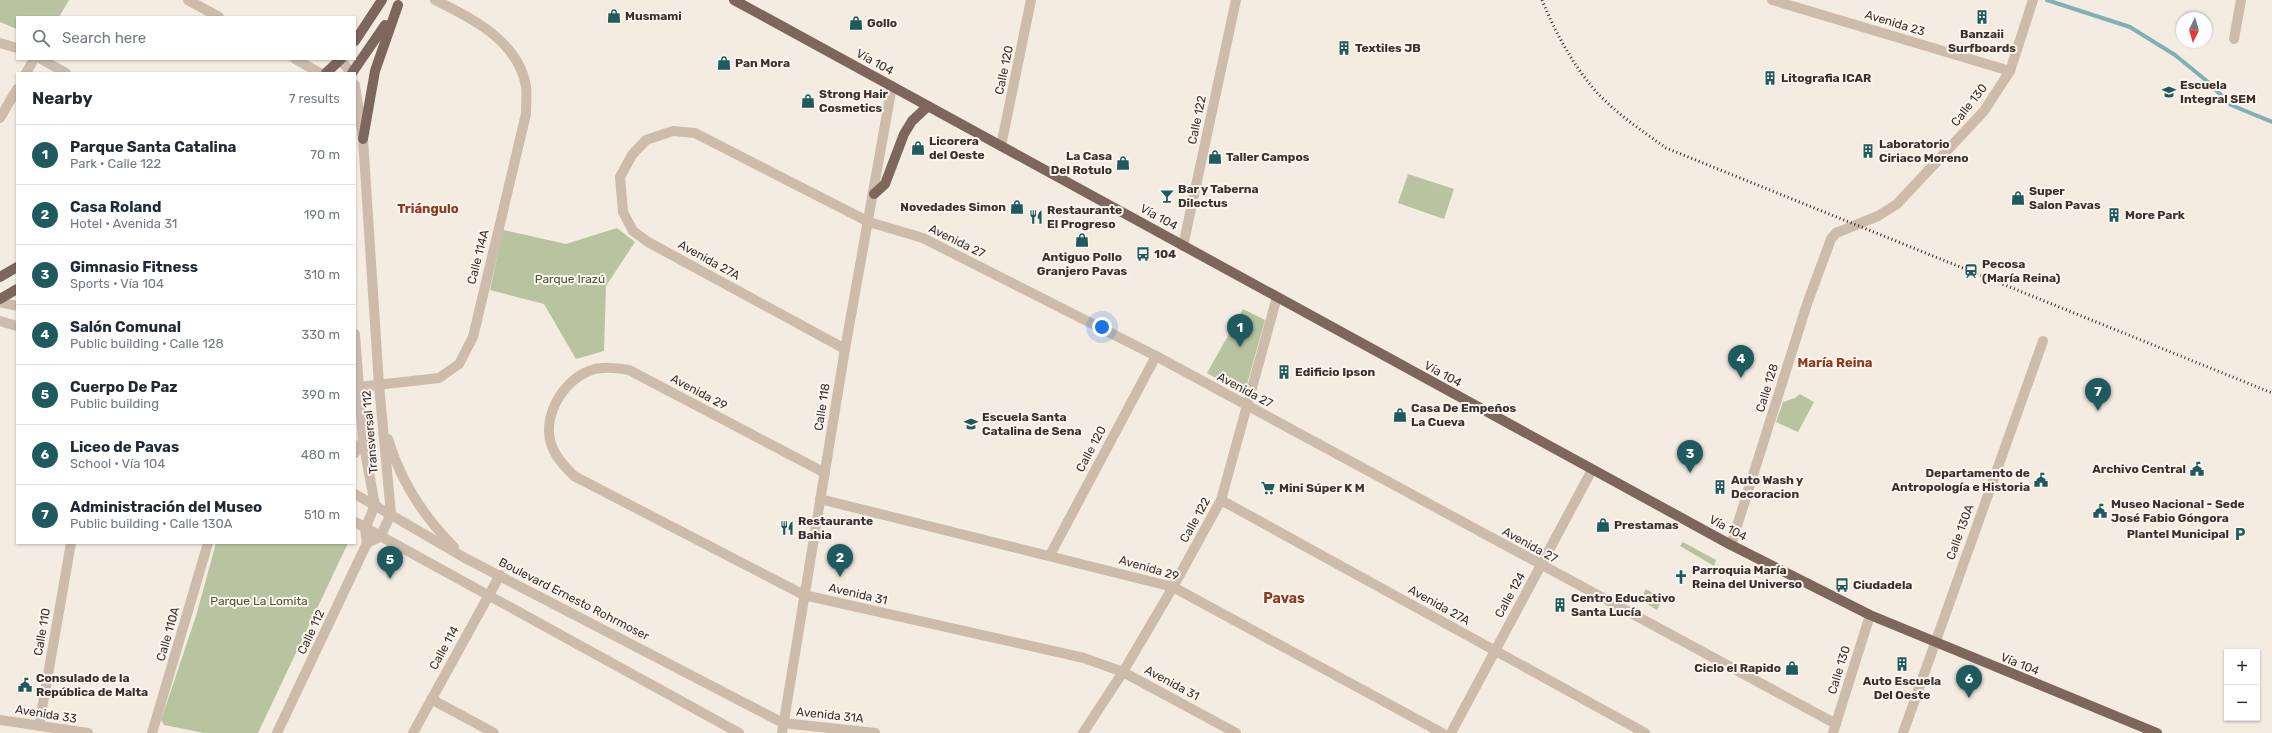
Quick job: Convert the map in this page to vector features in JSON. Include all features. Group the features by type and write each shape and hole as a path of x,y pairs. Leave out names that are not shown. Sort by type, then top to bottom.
{"main road":[{"path":"356,39 382,0"},
{"name":"Vía 104","path":"734,0 1731,545 1870,615 2157,733"},
{"path":"353,72 369,50 399,2"},
{"path":"363,139 375,71 399,2"},
{"path":"327,72 340,60"},
{"path":"874,194 885,184 904,134 912,121 928,106"},
{"path":"0,272 14,268"},
{"path":"0,277 14,268"},
{"path":"0,299 16,290"}],"street":[{"path":"188,0 217,16"},
{"name":"Calle 114A","path":"359,387 439,378 459,364 472,337 526,114 526,86 512,53 492,33 435,0"},
{"name":"Calle 122","path":"1183,246 1236,0"},
{"name":"Avenida 23","path":"1772,0 2010,71"},
{"path":"2234,39 2241,0"},
{"name":"Calle 120","path":"1001,146 1030,1"},
{"name":"Calle 130","path":"1831,239 1836,233 1878,216 1898,204 1984,111 2010,71 2032,2"},
{"path":"0,42 16,48"},
{"path":"27,72 33,60"},
{"path":"43,60 64,72"},
{"path":"297,60 318,72"},
{"path":"340,60 351,72"},
{"name":"Calle 118","path":"782,728 845,349 869,222 892,86"},
{"path":"0,118 16,91"},
{"name":"Transversal 112","path":"356,92 363,139 379,385 391,514"},
{"name":"Avenida 27","path":"632,155 646,140 673,131 695,133 869,222 923,238 1156,356 1834,728"},
{"name":"Avenida 27A","path":"632,155 620,177 620,196 623,212 633,231 648,242 845,349"},
{"name":"Calle 128","path":"1731,545 1807,304 1831,239"},
{"name":"Calle 122","path":"1083,733 1123,672 1173,587 1221,500 1276,296"},
{"path":"0,302 16,306"},
{"path":"0,321 16,326"},
{"name":"Calle 130A","path":"1903,733 1933,642 2043,341"},
{"name":"Transversal 112","path":"356,347 363,441 375,505"},
{"name":"Calle 120","path":"1050,555 1156,356"},
{"name":"Avenida 29","path":"561,393 590,370 609,367 629,370 825,473"},
{"name":"Avenida 31","path":"561,393 554,408 550,429 553,448 561,462 574,476 804,596 1084,658 1123,672 1236,733"},
{"path":"382,417 391,449 404,480 418,503 442,534 465,558"},
{"path":"356,452 363,441"},
{"name":"Calle 124","path":"1451,733 1494,650 1592,470"},
{"name":"Boulevard Ernesto Rohrmoser","path":"356,495 465,558 500,575 782,728"},
{"name":"Avenida 29","path":"820,499 1050,555 1173,587 1442,733"},
{"name":"Avenida 27A","path":"1221,500 1645,733"},
{"path":"375,505 365,529 367,543 380,537 391,514"},
{"path":"356,523 739,733"},
{"name":"Calle 112","path":"277,733 367,543"},
{"name":"Calle 110","path":"39,726 70,544"},
{"name":"Calle 110A","path":"152,733 208,544"},
{"name":"Calle 114","path":"413,733 500,575"},
{"name":"Calle 130","path":"1834,728 1870,615"},
{"path":"431,699 494,733"},
{"name":"Avenida 33","path":"0,720 88,733"},
{"name":"Avenida 31A","path":"782,728 875,733"}],"green space":[{"path":"0,0 69,0 60,16 16,16 16,29 0,22"},
{"path":"1408,174 1454,189 1444,219 1398,203"},
{"name":"Parque Irazú","path":"617,228 635,242 606,286 604,351 576,359 544,304 490,290 503,230 566,244"},
{"path":"1243,309 1265,320 1244,395 1207,373"},
{"path":"1800,394 1814,402 1798,432 1776,422 1783,402 1795,398"},
{"path":"1683,542 1716,560 1714,566 1680,546"},
{"name":"Parque La Lomita","path":"216,544 348,544 258,733 204,733 164,725 161,720 196,616"},
{"path":"1646,589 1653,593 1651,598 1660,604 1657,610 1640,600"}],"waterway":[{"path":"2047,0 2130,27 2175,55 2208,82 2231,105 2272,122"}],"railway":[{"path":"1542,0 1562,43 1589,83 1615,110 1666,148 2272,393"}],"place":[{"name":"Musmami","path":"614,16"},
{"name":"Banzaii Surfboards","path":"1982,17"},
{"name":"Gollo","path":"856,23"},
{"name":"Textiles JB","path":"1344,48"},
{"name":"Pan Mora","path":"724,63"},
{"name":"Litografia ICAR","path":"1770,78"},
{"name":"Escuela Integral SEM","path":"2169,92"},
{"name":"Strong Hair Cosmetics","path":"808,101"},
{"name":"Licorera del Oeste","path":"918,148"},
{"name":"Laboratorio Ciriaco Moreno","path":"1868,151"},
{"name":"Taller Campos","path":"1215,157"},
{"name":"La Casa Del Rotulo","path":"1123,163"},
{"name":"Bar y Taberna Dilectus","path":"1167,196"},
{"name":"Super Salon Pavas","path":"2018,198"},
{"name":"Novedades Simon","path":"1017,207"},
{"name":"More Park","path":"2114,215"},
{"name":"Restaurante El Progreso","path":"1036,217"},
{"name":"Antiguo Pollo Granjero Pavas","path":"1082,240"},
{"name":"104","path":"1143,254"},
{"name":"Pecosa (María Reina)","path":"1971,271"},
{"name":"Parque Santa Catalina","path":"1240,347"},
{"name":"Edificio Ipson","path":"1284,372"},
{"name":"Salón Comunal","path":"1741,378"},
{"name":"Administración del Museo","path":"2098,411"},
{"name":"Casa De Empeños La Cueva","path":"1400,415"},
{"name":"Escuela Santa Catalina de Sena","path":"971,424"},
{"name":"Archivo Central","path":"2197,469"},
{"name":"Gimnasio Fitness","path":"1690,473"},
{"name":"Departamento de Antropología e Historia","path":"2041,480"},
{"name":"Auto Wash y Decoracion","path":"1720,487"},
{"name":"Mini Súper K M","path":"1268,488"},
{"name":"Museo Nacional - Sede José Fabio Góngora","path":"2100,511"},
{"name":"Prestamas","path":"1603,525"},
{"name":"Restaurante Bahia","path":"787,528"},
{"name":"Plantel Municipal","path":"2240,534"},
{"name":"Casa Roland","path":"840,577"},
{"name":"Parroquia María Reina del Universo","path":"1681,577"},
{"name":"Cuerpo De Paz","path":"390,579"},
{"name":"Ciudadela","path":"1842,585"},
{"name":"Centro Educativo Santa Lucía","path":"1560,605"},
{"name":"Auto Escuela Del Oeste","path":"1902,664"},
{"name":"Ciclo el Rapido","path":"1792,668"},
{"name":"Consulado de la República de Malta","path":"25,685"},
{"name":"Liceo de Pavas","path":"1969,698"}],"district":[{"name":"Triángulo","path":"428,208"},
{"name":"María Reina","path":"1835,362"},
{"name":"Pavas","path":"1284,598"}]}
